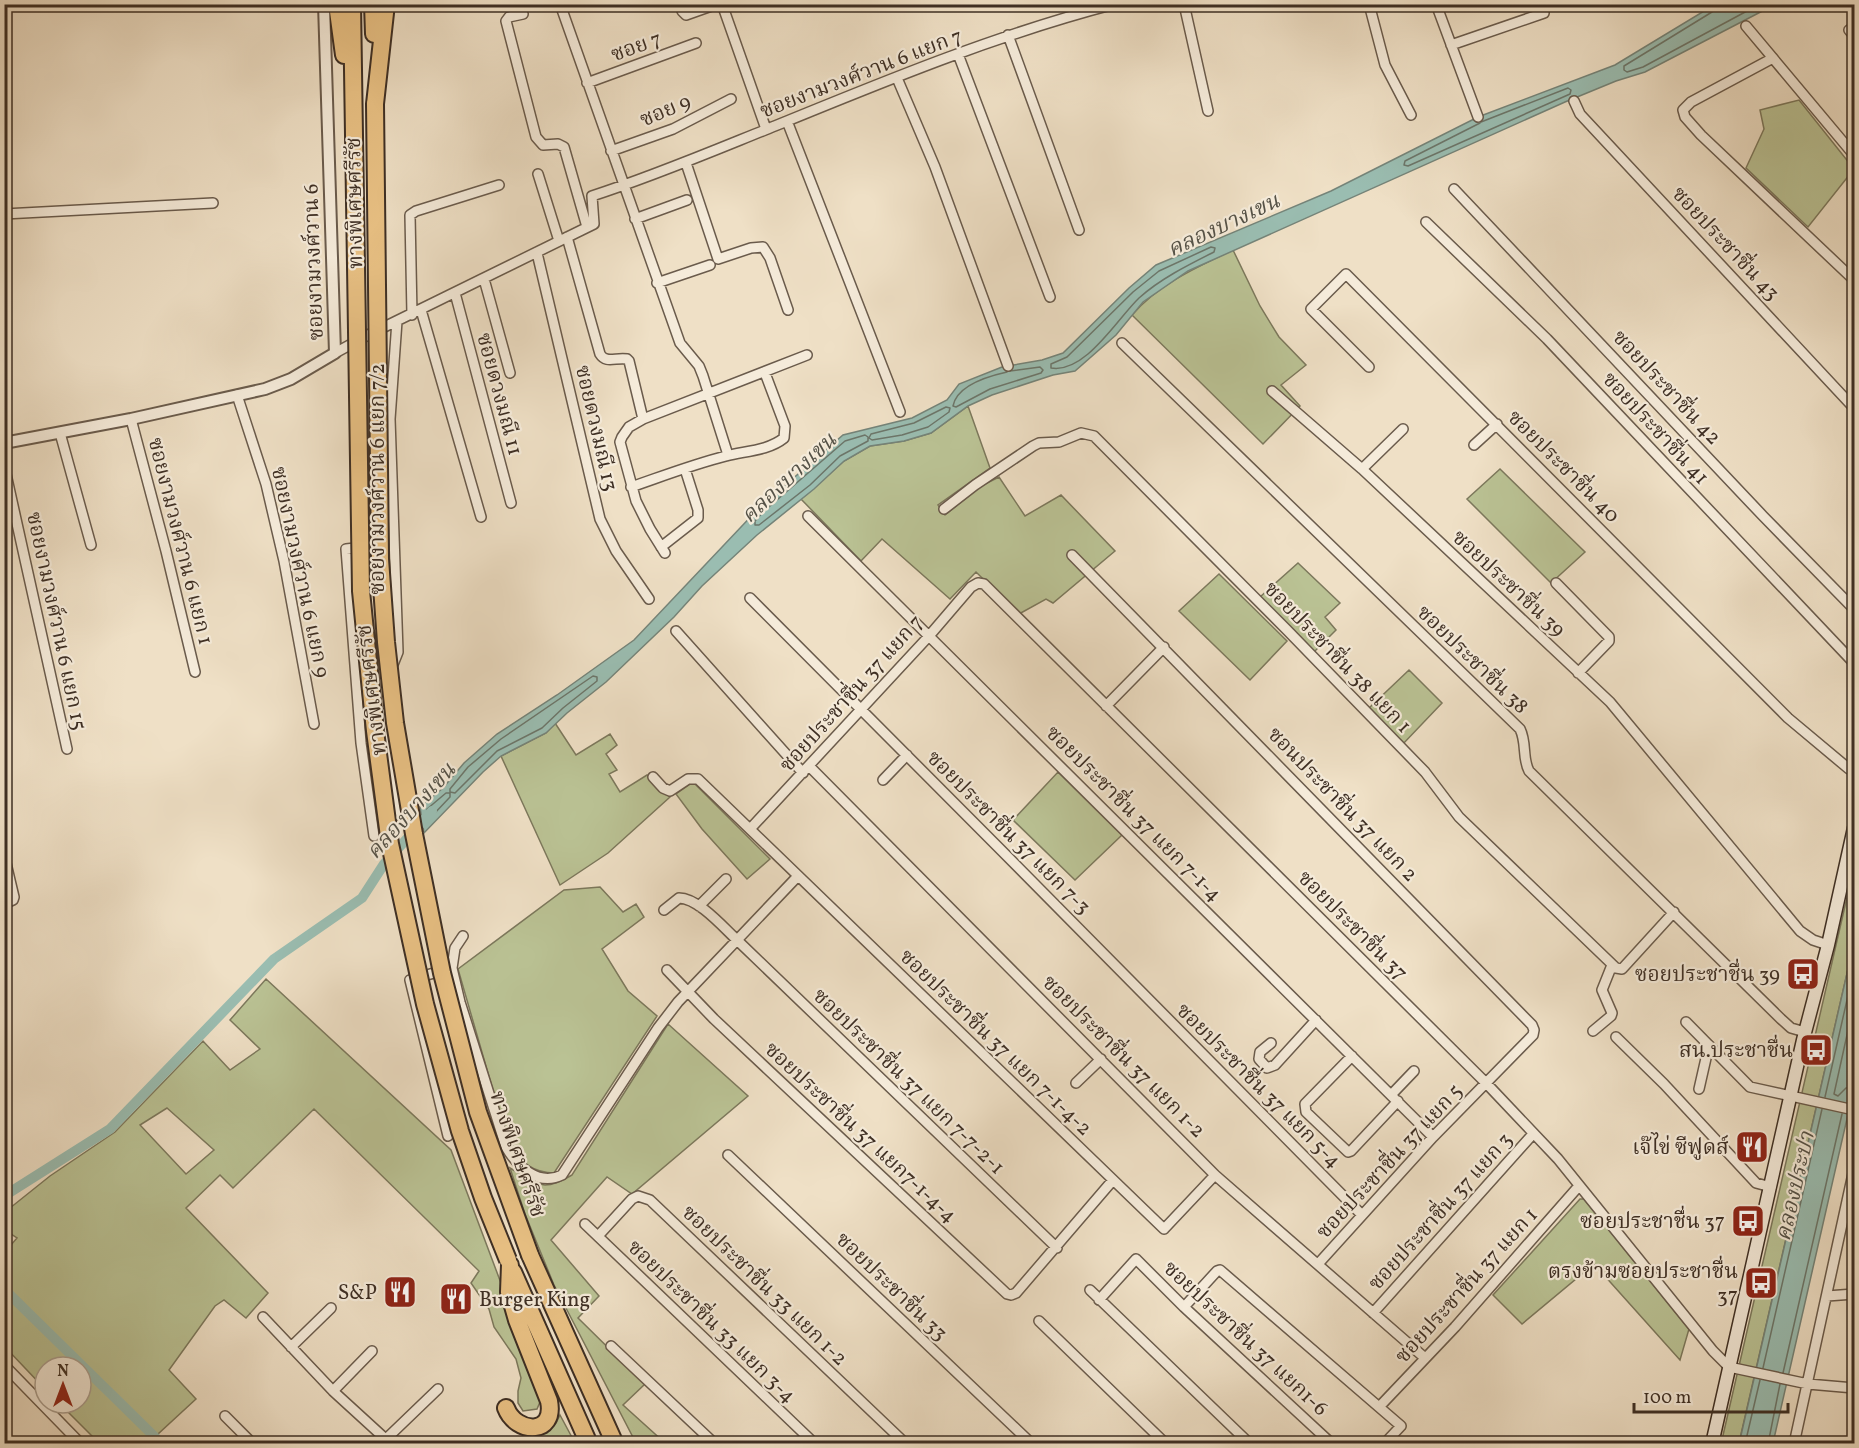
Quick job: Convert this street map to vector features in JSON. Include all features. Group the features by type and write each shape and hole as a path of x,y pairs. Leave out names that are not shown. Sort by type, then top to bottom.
{"highway":[{"path":"337,4 354,109"},
{"name":"ทางพิเศษศรีรัช","path":"352,4 361,591 375,731 390,844 425,1004 460,1131 509,1263 589,1443"},
{"name":"ทางพิเศษศรีรัช","path":"373,4 380,559 395,723 414,834 442,973 478,1112 530,1255 615,1443"},
{"path":"375,104 386,4"},
{"path":"506,1408 511,1417 523,1426 531,1428 538,1427 547,1421 551,1411 509,1292 509,1263"},
{"path":"597,1407 622,1443"}],"main road":[{"path":"1712,1443 1790,1096 1828,945 1854,828"}],"street":[{"name":"ซอยงามวงศ์วาน 6","path":"4,443 131,419 280,384 335,353 324,4"},
{"path":"560,4 657,283 680,343 699,366 728,455"},
{"path":"682,12 686,15 717,4"},
{"path":"722,4 766,129"},
{"name":"ซอยงามวงศ์วาน 6 แยก 7","path":"587,227 594,224 592,196 686,163 766,129 1008,35 1115,4"},
{"path":"1184,4 1208,111"},
{"path":"1369,4 1385,65 1411,115"},
{"path":"1437,4 1478,117"},
{"path":"1451,45 1544,13"},
{"path":"335,353 587,227 564,147 558,144 543,145 536,137 506,21 509,17 523,14"},
{"path":"1746,26 1854,155"},
{"path":"1008,35 1079,230"},
{"name":"ซอย 7","path":"587,83 696,43"},
{"path":"958,54 1050,297"},
{"path":"1773,58 1691,102 1683,110 1685,117 1701,135 1854,280"},
{"path":"897,78 935,167 1008,366"},
{"name":"ซอย 9","path":"611,151 673,129 731,99"},
{"name":"ซอยประชาชื่น 43","path":"1574,101 1580,114 1854,408"},
{"path":"787,121 900,412"},
{"path":"686,163 718,259 751,248 763,247 770,258 788,310"},
{"path":"538,174 563,239 600,354 603,358 627,358 643,419"},
{"path":"412,315 410,215 416,211 499,185"},
{"name":"ซอยประชาชื่น 42","path":"1454,189 1854,609"},
{"path":"634,219 687,200"},
{"path":"4,214 213,203"},
{"name":"ซอยประชาชื่น 41","path":"1426,222 1547,339 1854,663"},
{"name":"ซอยดวงมณี 13","path":"537,253 600,519 616,551 649,599"},
{"path":"657,283 710,266"},
{"name":"ซอยประชาชื่น 40","path":"1369,367 1311,309 1346,274 1788,718 1849,769 1854,770"},
{"path":"484,279 510,373"},
{"name":"ซอยดวงมณี 11","path":"455,293 511,503"},
{"path":"421,310 481,517"},
{"name":"ซอยงามวงศ์วาน 6 แยก 7/2","path":"396,815 387,726 386,684 398,652 390,418 397,321"},
{"name":"ซอยประชาชื่น 38","path":"1122,343 1520,729 1523,734 1525,762 1530,771 1781,1019 1791,1028 1806,1032"},
{"path":"685,469 698,510 698,518 663,550 642,514 631,487 620,442 622,437 630,427 643,419 807,355"},
{"path":"631,487 728,455 751,452 784,438 785,426 765,373"},
{"name":"ซอยประชาชื่น 39","path":"1272,391 1362,469 1610,702 1800,931 1812,940 1828,945"},
{"name":"ซอยงามวงศ์วาน 6 แยก 9","path":"237,395 266,484 285,561 314,724"},
{"name":"ซอยงามวงศ์วาน 6 แยก 1","path":"131,419 195,672"},
{"path":"1474,445 1497,424"},
{"path":"1362,469 1403,429"},
{"path":"60,433 91,545"},
{"name":"ซอยประชาชื่น 38 แยก 1","path":"944,509 975,484 1039,443 1059,442 1081,433 1094,436 1425,772 1459,817 1612,965"},
{"name":"ซอยงามวงศ์วาน 6 แยก 15","path":"4,465 67,749"},
{"name":"ซอยประชาชื่น 37 แยก 7-1-4","path":"808,516 1433,1137"},
{"path":"374,836 360,732 346,549 393,543"},
{"name":"ซอนประชาชื่น 37 แยก 2","path":"1072,555 1532,1025 1533,1035 1486,1083"},
{"name":"ซอยประชาชื่น 37 แยก 7","path":"750,828 929,636 971,587 978,583"},
{"name":"ซอยประชาชื่น 37","path":"978,583 986,587 1486,1083 1558,1160 1713,1351 1730,1367"},
{"path":"1556,583 1609,637 1605,646 1578,673"},
{"name":"ซอยประชาชื่น 37 แยก 7-3","path":"750,598 1131,981"},
{"name":"ซอยประชาชื่น 37 แยก 1-2","path":"676,631 806,769 1215,1174 1425,1358"},
{"path":"1106,706 1164,647"},
{"path":"883,780 907,755"},
{"name":"ซอยประชาชื่น 37 แยก 7-1-4-2","path":"653,777 663,788 670,791 688,779 698,779 1164,1229 1215,1174"},
{"path":"4,855 14,897 13,900 4,904"},
{"path":"463,936 455,948 452,968 459,1002 506,1147 524,1170 543,1179 557,1177 562,1174 658,1028 678,1002 797,876"},
{"path":"664,910 679,898 691,900 699,906 726,879"},
{"name":"ซอยประชาชื่น 37 แยก 7-7-2-1","path":"699,906 1057,1248"},
{"path":"1593,1031 1612,1013 1602,990 1612,965 1622,969 1674,912"},
{"path":"448,1136 410,980 452,968"},
{"name":"ซอยประชาชื่น 37 แยก7-1-4-4","path":"667,970 714,1019 1003,1292 1011,1295 1016,1293 1057,1248"},
{"name":"ซอยประชาชื่น 37 แยก 5-4","path":"1131,981 1362,1215"},
{"path":"1271,1043 1260,1052 1259,1059 1267,1068 1275,1065 1316,1020"},
{"path":"1686,1022 1750,1087 1854,1110"},
{"path":"1616,1037 1664,1084 1756,1183 1771,1187"},
{"path":"1699,1089 1708,1045"},
{"path":"1352,1056 1305,1104 1306,1112 1348,1152 1395,1098 1414,1071"},
{"path":"1076,1083 1101,1059"},
{"name":"ซอยประชาชื่น 37 แยก 5","path":"1318,1264 1433,1137 1486,1083"},
{"name":"ซอยประชาชื่น 37 แยก 3","path":"1373,1312 1533,1134"},
{"name":"ซอยประชาชื่น 33","path":"728,1155 1031,1443"},
{"path":"1794,1443 1851,1200 1854,1168"},
{"path":"1057,1248 1113,1180"},
{"name":"ซอยประชาชื่น 37 แยก 1","path":"1380,1406 1578,1186"},
{"name":"ซอยประชาชื่น 33 แยก 1-2","path":"598,1236 632,1199 638,1197 650,1200 906,1443"},
{"name":"ซอยประชาชื่น 33 แยก 3-4","path":"585,1224 815,1443"},
{"name":"ซอยประชาชื่น 37 แยก1-6","path":"1099,1300 1136,1259 1184,1307 1332,1443"},
{"path":"1184,1307 1220,1270 1401,1426 1384,1443"},
{"path":"1090,1290 1250,1443"},
{"path":"1827,1296 1854,1294"},
{"path":"291,1347 331,1308"},
{"path":"263,1317 333,1391 388,1441 438,1389"},
{"path":"1039,1322 1166,1443"},
{"path":"610,1346 715,1443"},
{"path":"333,1391 372,1351"},
{"path":"4,1365 81,1443"},
{"path":"1730,1367 1808,1384 1854,1388"},
{"path":"225,1416 253,1443"}],"green space":[{"path":"1799,100 1854,169 1808,227 1746,168 1764,129 1760,110"},
{"path":"1233,250 1260,306 1279,337 1306,365 1281,385 1300,406 1263,444 1132,315 1166,285"},
{"path":"968,406 990,468 938,505 945,515 981,486 999,477 1025,516 1061,495 1115,551 1053,603 1046,599 1019,614 976,572 950,599 882,539 861,561 801,499 844,461 870,446 904,441 931,433"},
{"path":"1500,469 1585,552 1551,583 1467,499"},
{"path":"1298,563 1340,603 1325,617 1336,630 1314,652 1260,597"},
{"path":"1219,574 1287,641 1250,680 1179,611"},
{"path":"1409,670 1442,703 1403,744 1369,708"},
{"path":"555,723 576,755 610,734 617,745 606,754 617,770 609,774 620,792 647,775 670,797 608,853 560,885 501,756 546,733"},
{"path":"1058,772 1122,835 1075,880 1013,820"},
{"path":"693,782 770,859 747,879 702,829 676,794"},
{"path":"1854,867 1854,943 1739,1443 1721,1444"},
{"path":"600,887 623,912 636,904 644,917 602,949 628,991 657,1016 554,1173 547,1173 528,1166 509,1146 458,969 564,890"},
{"path":"266,979 451,1150 543,1395 537,1409 523,1411 518,1403 521,1378 516,1359 494,1327 489,1309 471,1283 479,1271 314,1109 233,1188 220,1175 186,1208 268,1293 246,1318 224,1300 215,1306 169,1370 196,1399 157,1435 168,1443 99,1443 71,1415 93,1415 93,1355 33,1355 33,1376 5,1347 5,1252 17,1238 5,1230 5,1212 50,1176 115,1132 203,1041 230,1070 260,1049 230,1020","holes":["167,1108 214,1150 186,1174 140,1125"]},
{"path":"668,1024 748,1096 632,1194 607,1177 551,1240 599,1296 578,1318 645,1384 623,1405 665,1443 636,1443 554,1285 525,1214 510,1168 534,1182 546,1185 562,1181 572,1175"},
{"path":"1580,1199 1584,1199 1689,1329 1680,1360 1594,1264 1522,1324 1493,1295"},
{"path":"560,1415 575,1443 536,1443 521,1431 547,1433"}],"water":[{"path":"1714,5 1774,5 1645,72 1565,102 1188,271 1143,302 1116,335 1075,371 1053,375 992,395 968,406 931,433 904,441 870,446 844,461 814,489 757,535 702,586 674,617 606,682 546,733 501,756 424,833 420,807 443,788 464,763 497,734 634,640 759,508 843,435 912,418 947,400 959,384 1002,367 1042,360 1063,353 1129,288 1156,265 1331,191 1478,117 1615,65"},
{"path":"1854,943 1854,1088 1773,1443 1739,1444"}],"waterway":[{"name":"คลองบางเขน","path":"4,1196 110,1129 274,959 362,898 384,864 432,811"},
{"path":"4,1289 162,1444"}],"place":[{"name":"ซอยประชาชื่น 39","path":"1803,974"},
{"name":"สน.ประชาชื่น","path":"1816,1050"},
{"name":"เจ๊ไข่ ซีฟูดส์","path":"1752,1147"},
{"name":"ซอยประชาชื่น 37","path":"1748,1221"},
{"name":"ตรงข้ามซอยประชาชื่น 37","path":"1761,1283"},
{"name":"S&P","path":"400,1292"},
{"name":"Burger King","path":"456,1299"}],"water label":[{"name":"คลองประปา","path":"1794,1186"}]}
